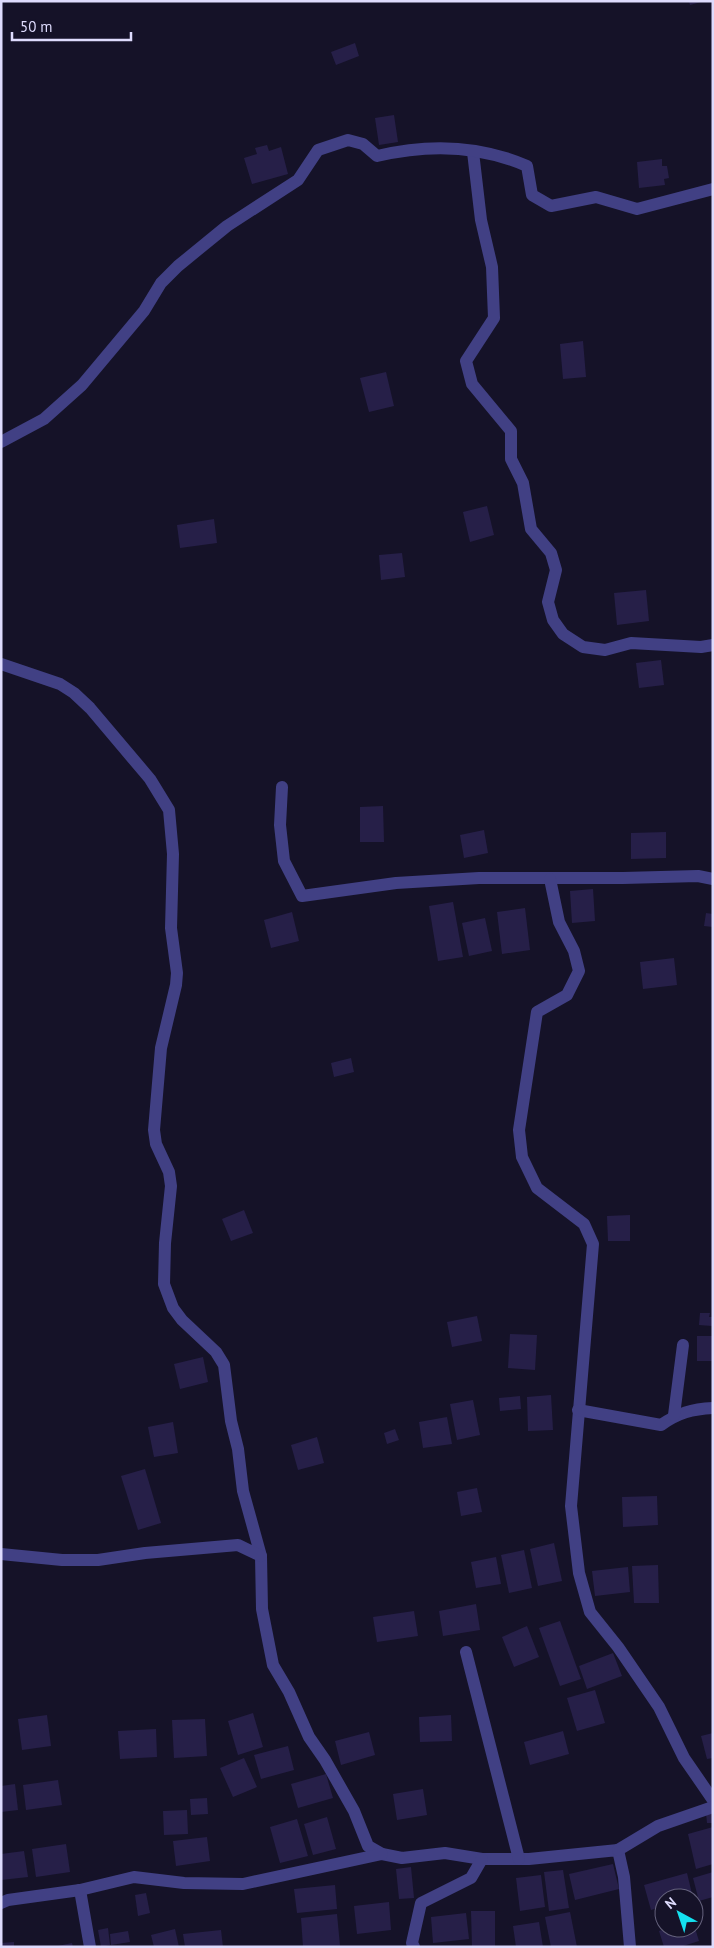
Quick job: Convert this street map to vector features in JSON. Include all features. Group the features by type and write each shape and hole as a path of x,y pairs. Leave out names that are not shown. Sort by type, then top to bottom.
{"street":[{"path":"1,442 44,419 82,386 144,311 161,283 178,266 227,226 298,180 318,150 348,140 363,144 377,156 407,149 436,147 508,158 527,166 532,195 552,206 596,197 637,209 713,189"},
{"path":"473,152 482,220 492,268 494,318 466,361 472,384 511,431 511,459 523,483 531,529 551,553 556,570 548,602 553,620 563,634 583,647 605,650 631,643 701,647 713,645"},
{"path":"1,664 60,684 74,693 90,708 150,779 170,810 173,854 170,928 177,973 176,985 160,1048 154,1130 156,1144 169,1172 171,1186 165,1243 164,1284 173,1308 182,1320 216,1352 224,1365 230,1421 238,1449 243,1491 261,1556 262,1609 273,1665 289,1692 309,1737 354,1810 368,1846 382,1854 402,1858 445,1853 482,1859 519,1859 618,1850 658,1826 713,1807"},
{"path":"282,788 280,825 284,861 302,896 396,883 479,878 698,876 713,879"},
{"path":"550,878 559,922 574,951 579,971 567,996 537,1012 519,1130 522,1158 537,1188 584,1224 593,1244 571,1506 580,1573 590,1612 618,1647 659,1707 684,1758 713,1800"},
{"path":"674,1415 683,1345"},
{"path":"578,1410 661,1425 674,1415 693,1409 713,1408"},
{"path":"1,1554 62,1560 98,1560 144,1553 238,1545 261,1556"},
{"path":"466,1652 519,1859"},
{"path":"618,1850 624,1877 630,1947"},
{"path":"1,1903 8,1900 80,1890 134,1877 184,1883 243,1884 382,1854"},
{"path":"414,1947 412,1943 421,1903 471,1878 482,1859"},
{"path":"80,1890 90,1947"}],"building":[{"path":"689,1 701,1 701,2 690,5"},
{"path":"355,43 359,56 336,65 331,52"},
{"path":"394,115 398,142 379,145 375,118"},
{"path":"267,145 269,151 281,147 288,174 252,184 244,158 257,154 255,148"},
{"path":"662,159 662,166 667,166 669,178 664,179 665,185 639,188 637,162"},
{"path":"583,341 586,377 563,379 560,344"},
{"path":"386,372 394,406 369,412 360,378"},
{"path":"487,506 494,535 470,542 463,512"},
{"path":"214,519 217,543 180,548 177,525"},
{"path":"402,553 405,577 381,580 379,555"},
{"path":"646,590 649,621 617,625 614,593"},
{"path":"661,660 664,685 639,688 636,663"},
{"path":"383,806 384,842 360,842 360,807"},
{"path":"484,830 488,853 464,858 460,835"},
{"path":"666,832 666,858 631,859 631,833"},
{"path":"593,889 595,921 572,923 570,891"},
{"path":"453,902 463,957 438,961 429,906"},
{"path":"525,908 530,950 502,954 497,912"},
{"path":"292,912 299,941 271,948 264,920"},
{"path":"706,913 713,914 713,927 704,926"},
{"path":"485,918 492,951 469,956 462,923"},
{"path":"674,958 677,985 643,989 640,962"},
{"path":"351,1058 354,1072 334,1077 331,1063"},
{"path":"244,1210 253,1233 231,1241 222,1219"},
{"path":"630,1215 630,1241 608,1241 607,1216"},
{"path":"700,1313 710,1313 709,1317 713,1317 712,1326 699,1325"},
{"path":"477,1316 482,1341 452,1347 447,1322"},
{"path":"510,1334 537,1335 535,1370 508,1368"},
{"path":"697,1336 713,1336 713,1361 697,1361"},
{"path":"203,1357 208,1382 180,1389 174,1364"},
{"path":"551,1395 553,1430 528,1431 527,1397"},
{"path":"520,1396 521,1409 500,1411 499,1398"},
{"path":"473,1400 480,1435 457,1440 450,1404"},
{"path":"447,1417 452,1444 423,1448 419,1422"},
{"path":"173,1422 178,1453 154,1457 148,1427"},
{"path":"395,1429 399,1440 387,1444 384,1433"},
{"path":"317,1437 324,1463 298,1470 291,1445"},
{"path":"145,1469 161,1523 138,1530 121,1476"},
{"path":"477,1488 482,1512 461,1516 457,1492"},
{"path":"657,1496 658,1525 623,1527 622,1497"},
{"path":"554,1543 562,1581 538,1586 530,1549"},
{"path":"524,1550 532,1588 509,1593 501,1555"},
{"path":"496,1557 501,1584 476,1588 471,1562"},
{"path":"658,1565 659,1603 634,1603 632,1566"},
{"path":"628,1567 630,1592 595,1596 592,1571"},
{"path":"476,1604 480,1630 443,1636 439,1611"},
{"path":"414,1611 418,1636 377,1642 373,1617"},
{"path":"560,1621 581,1679 560,1686 539,1628"},
{"path":"527,1626 539,1657 514,1667 502,1637"},
{"path":"613,1653 622,1676 587,1689 579,1666"},
{"path":"595,1690 605,1723 577,1731 567,1698"},
{"path":"253,1713 263,1747 238,1755 228,1721"},
{"path":"47,1715 51,1746 22,1750 18,1719"},
{"path":"451,1715 452,1741 420,1742 419,1717"},
{"path":"205,1719 207,1756 174,1758 172,1720"},
{"path":"156,1729 157,1757 120,1759 118,1731"},
{"path":"563,1731 569,1754 530,1765 524,1742"},
{"path":"369,1732 375,1755 341,1765 335,1741"},
{"path":"713,1733 713,1758 707,1759 701,1736"},
{"path":"288,1746 294,1770 261,1779 254,1755"},
{"path":"244,1758 257,1787 233,1797 220,1768"},
{"path":"326,1774 333,1798 298,1808 291,1784"},
{"path":"58,1780 62,1805 26,1810 23,1785"},
{"path":"15,1784 18,1810 1,1812 1,1786"},
{"path":"423,1789 427,1815 397,1820 393,1794"},
{"path":"207,1798 208,1814 191,1815 190,1799"},
{"path":"187,1810 188,1834 164,1835 163,1811"},
{"path":"706,1813 713,1813 713,1823 707,1823"},
{"path":"327,1817 336,1849 313,1855 304,1824"},
{"path":"297,1819 308,1856 280,1863 270,1827"},
{"path":"713,1827 713,1864 696,1869 688,1834"},
{"path":"207,1837 210,1861 176,1866 173,1841"},
{"path":"66,1844 70,1872 36,1877 32,1849"},
{"path":"24,1851 28,1877 1,1880 1,1854"},
{"path":"613,1864 619,1889 575,1900 569,1874"},
{"path":"411,1867 414,1898 399,1899 396,1869"},
{"path":"563,1870 569,1908 549,1911 544,1872"},
{"path":"713,1872 713,1897 704,1900 704,1888 696,1888 693,1878"},
{"path":"687,1873 691,1888 654,1888 654,1909 651,1910 644,1885"},
{"path":"541,1875 545,1907 520,1911 516,1878"},
{"path":"335,1885 337,1909 297,1913 294,1889"},
{"path":"146,1893 150,1913 138,1916 135,1895"},
{"path":"389,1902 391,1930 357,1934 354,1906"},
{"path":"471,1911 495,1911 495,1947 472,1947"},
{"path":"570,1912 577,1947 551,1947 545,1917"},
{"path":"466,1913 469,1939 433,1943 431,1917"},
{"path":"337,1914 340,1946 303,1947 301,1918"},
{"path":"539,1922 543,1947 516,1947 513,1926"},
{"path":"108,1928 110,1945 101,1947 98,1930"},
{"path":"175,1929 179,1947 154,1947 151,1935"},
{"path":"221,1930 223,1947 185,1947 183,1934"},
{"path":"128,1931 130,1942 111,1945 110,1934"},
{"path":"661,1938 698,1938 699,1941 680,1947 664,1947"},
{"path":"14,1942 14,1947 1,1947 1,1943"},
{"path":"72,1943 73,1947 58,1947 58,1946"}]}
